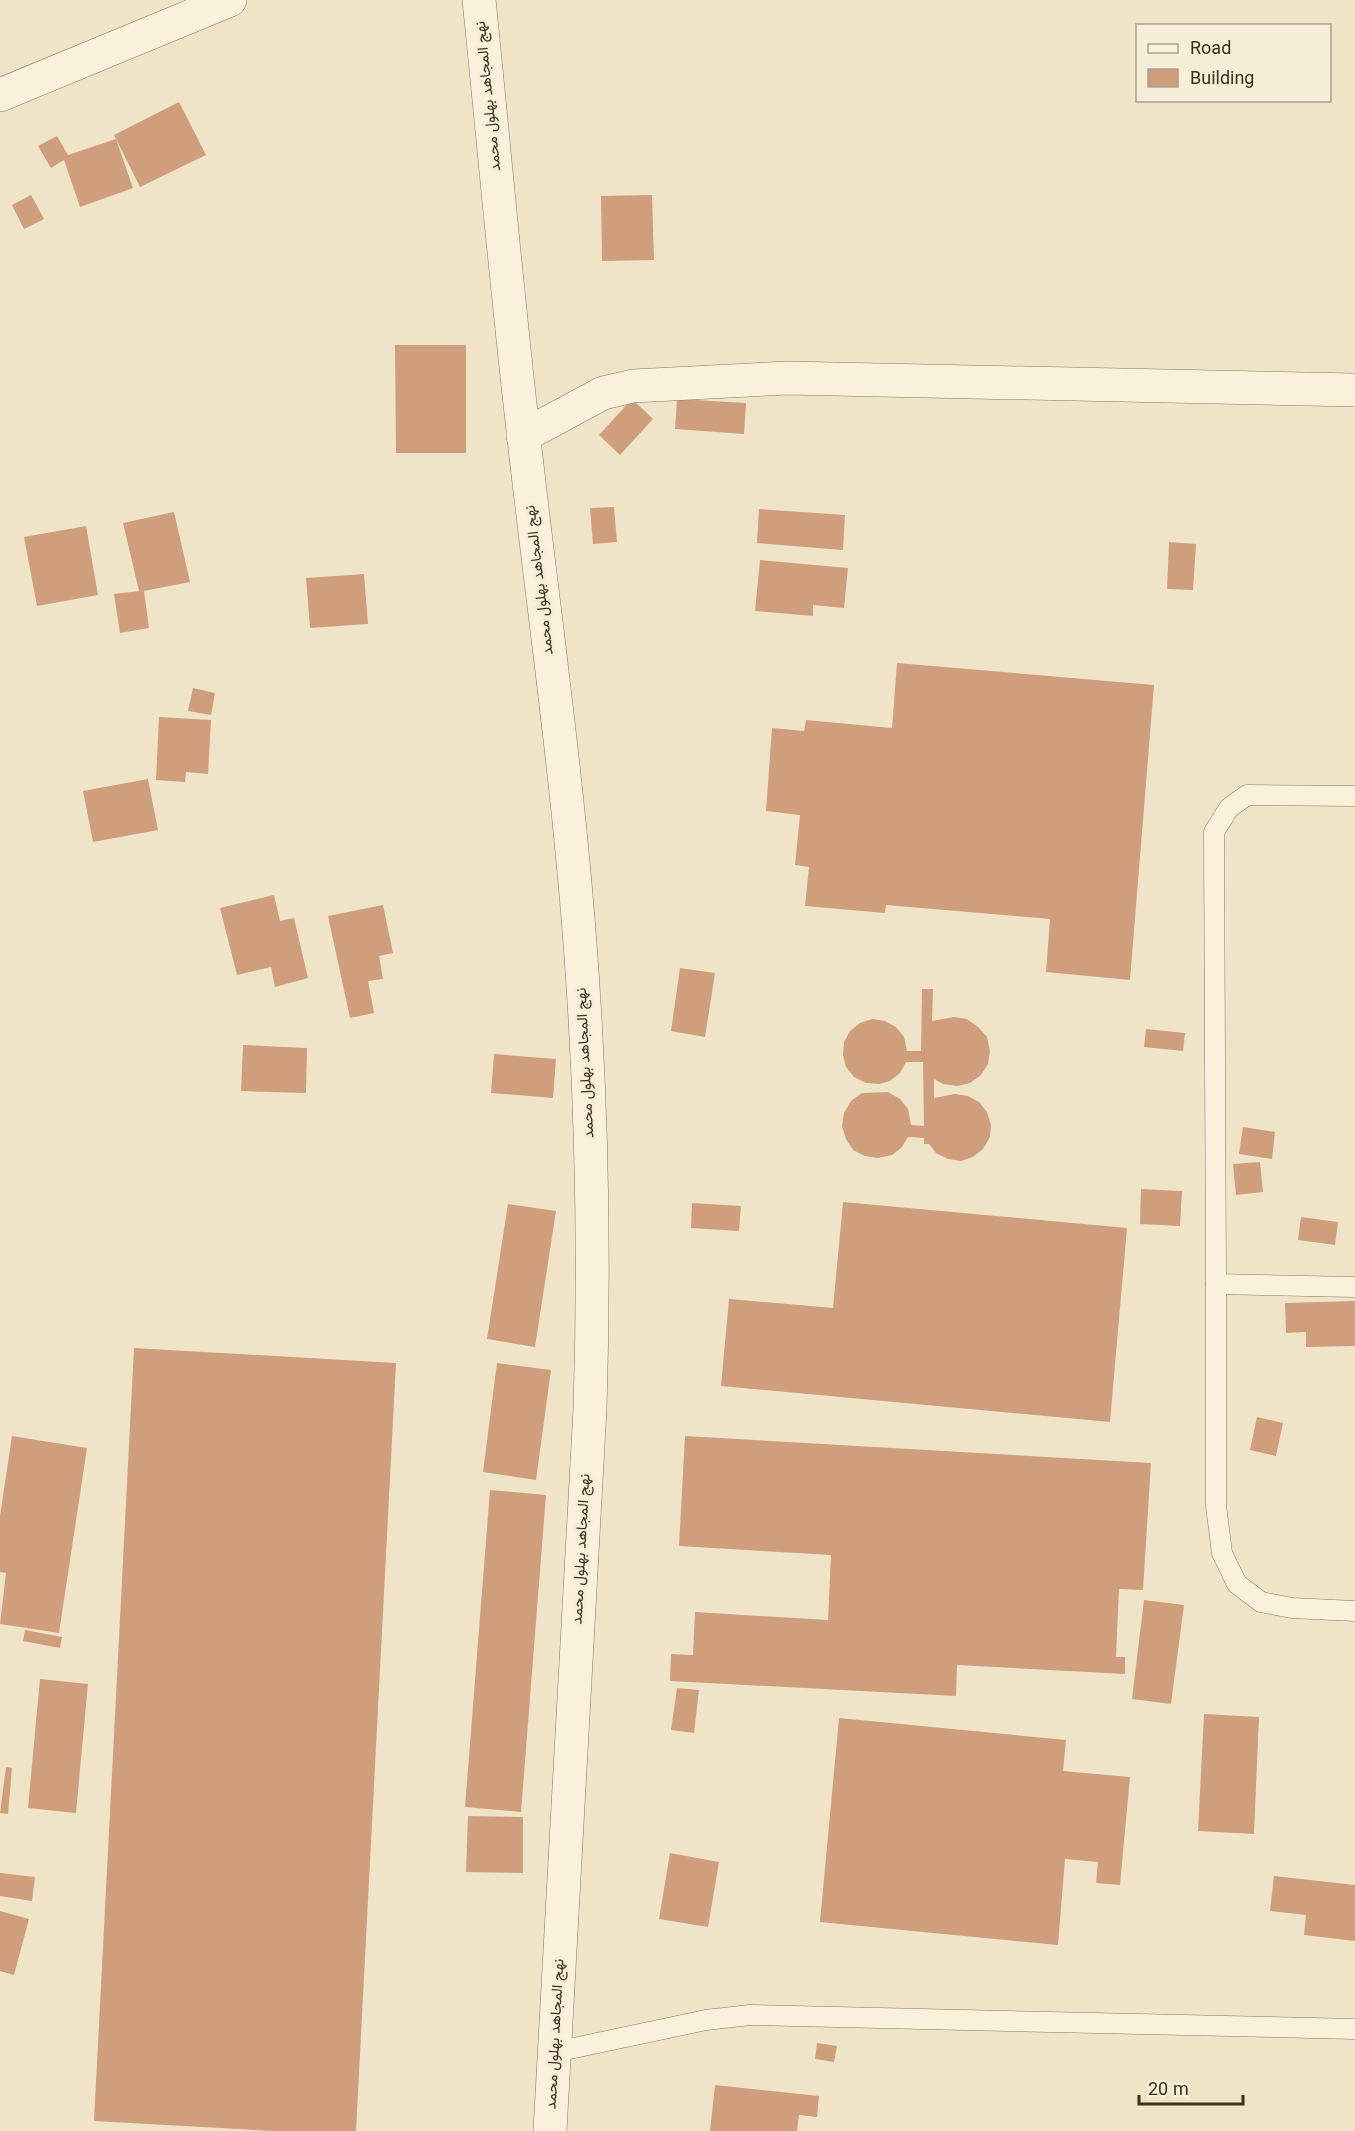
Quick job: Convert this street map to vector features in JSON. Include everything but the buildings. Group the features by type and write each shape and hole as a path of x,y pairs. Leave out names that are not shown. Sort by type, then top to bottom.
{"street":[{"path":"0,95 230,0"},
{"name":"نهج المجاهد بهلول محمد","path":"479,0 523,436 571,841 585,1021 592,1196 594,1300 590,1409 550,2131"},
{"path":"523,436 603,393 633,386 787,378 1355,390"}],"lane":[{"path":"1355,796 1247,795 1229,808 1214,832 1216,1506 1222,1553 1237,1584 1261,1602 1292,1608 1355,1611"},
{"path":"1216,1284 1355,1287"},
{"path":"555,2052 706,2020 750,2015 1355,2030"}]}
